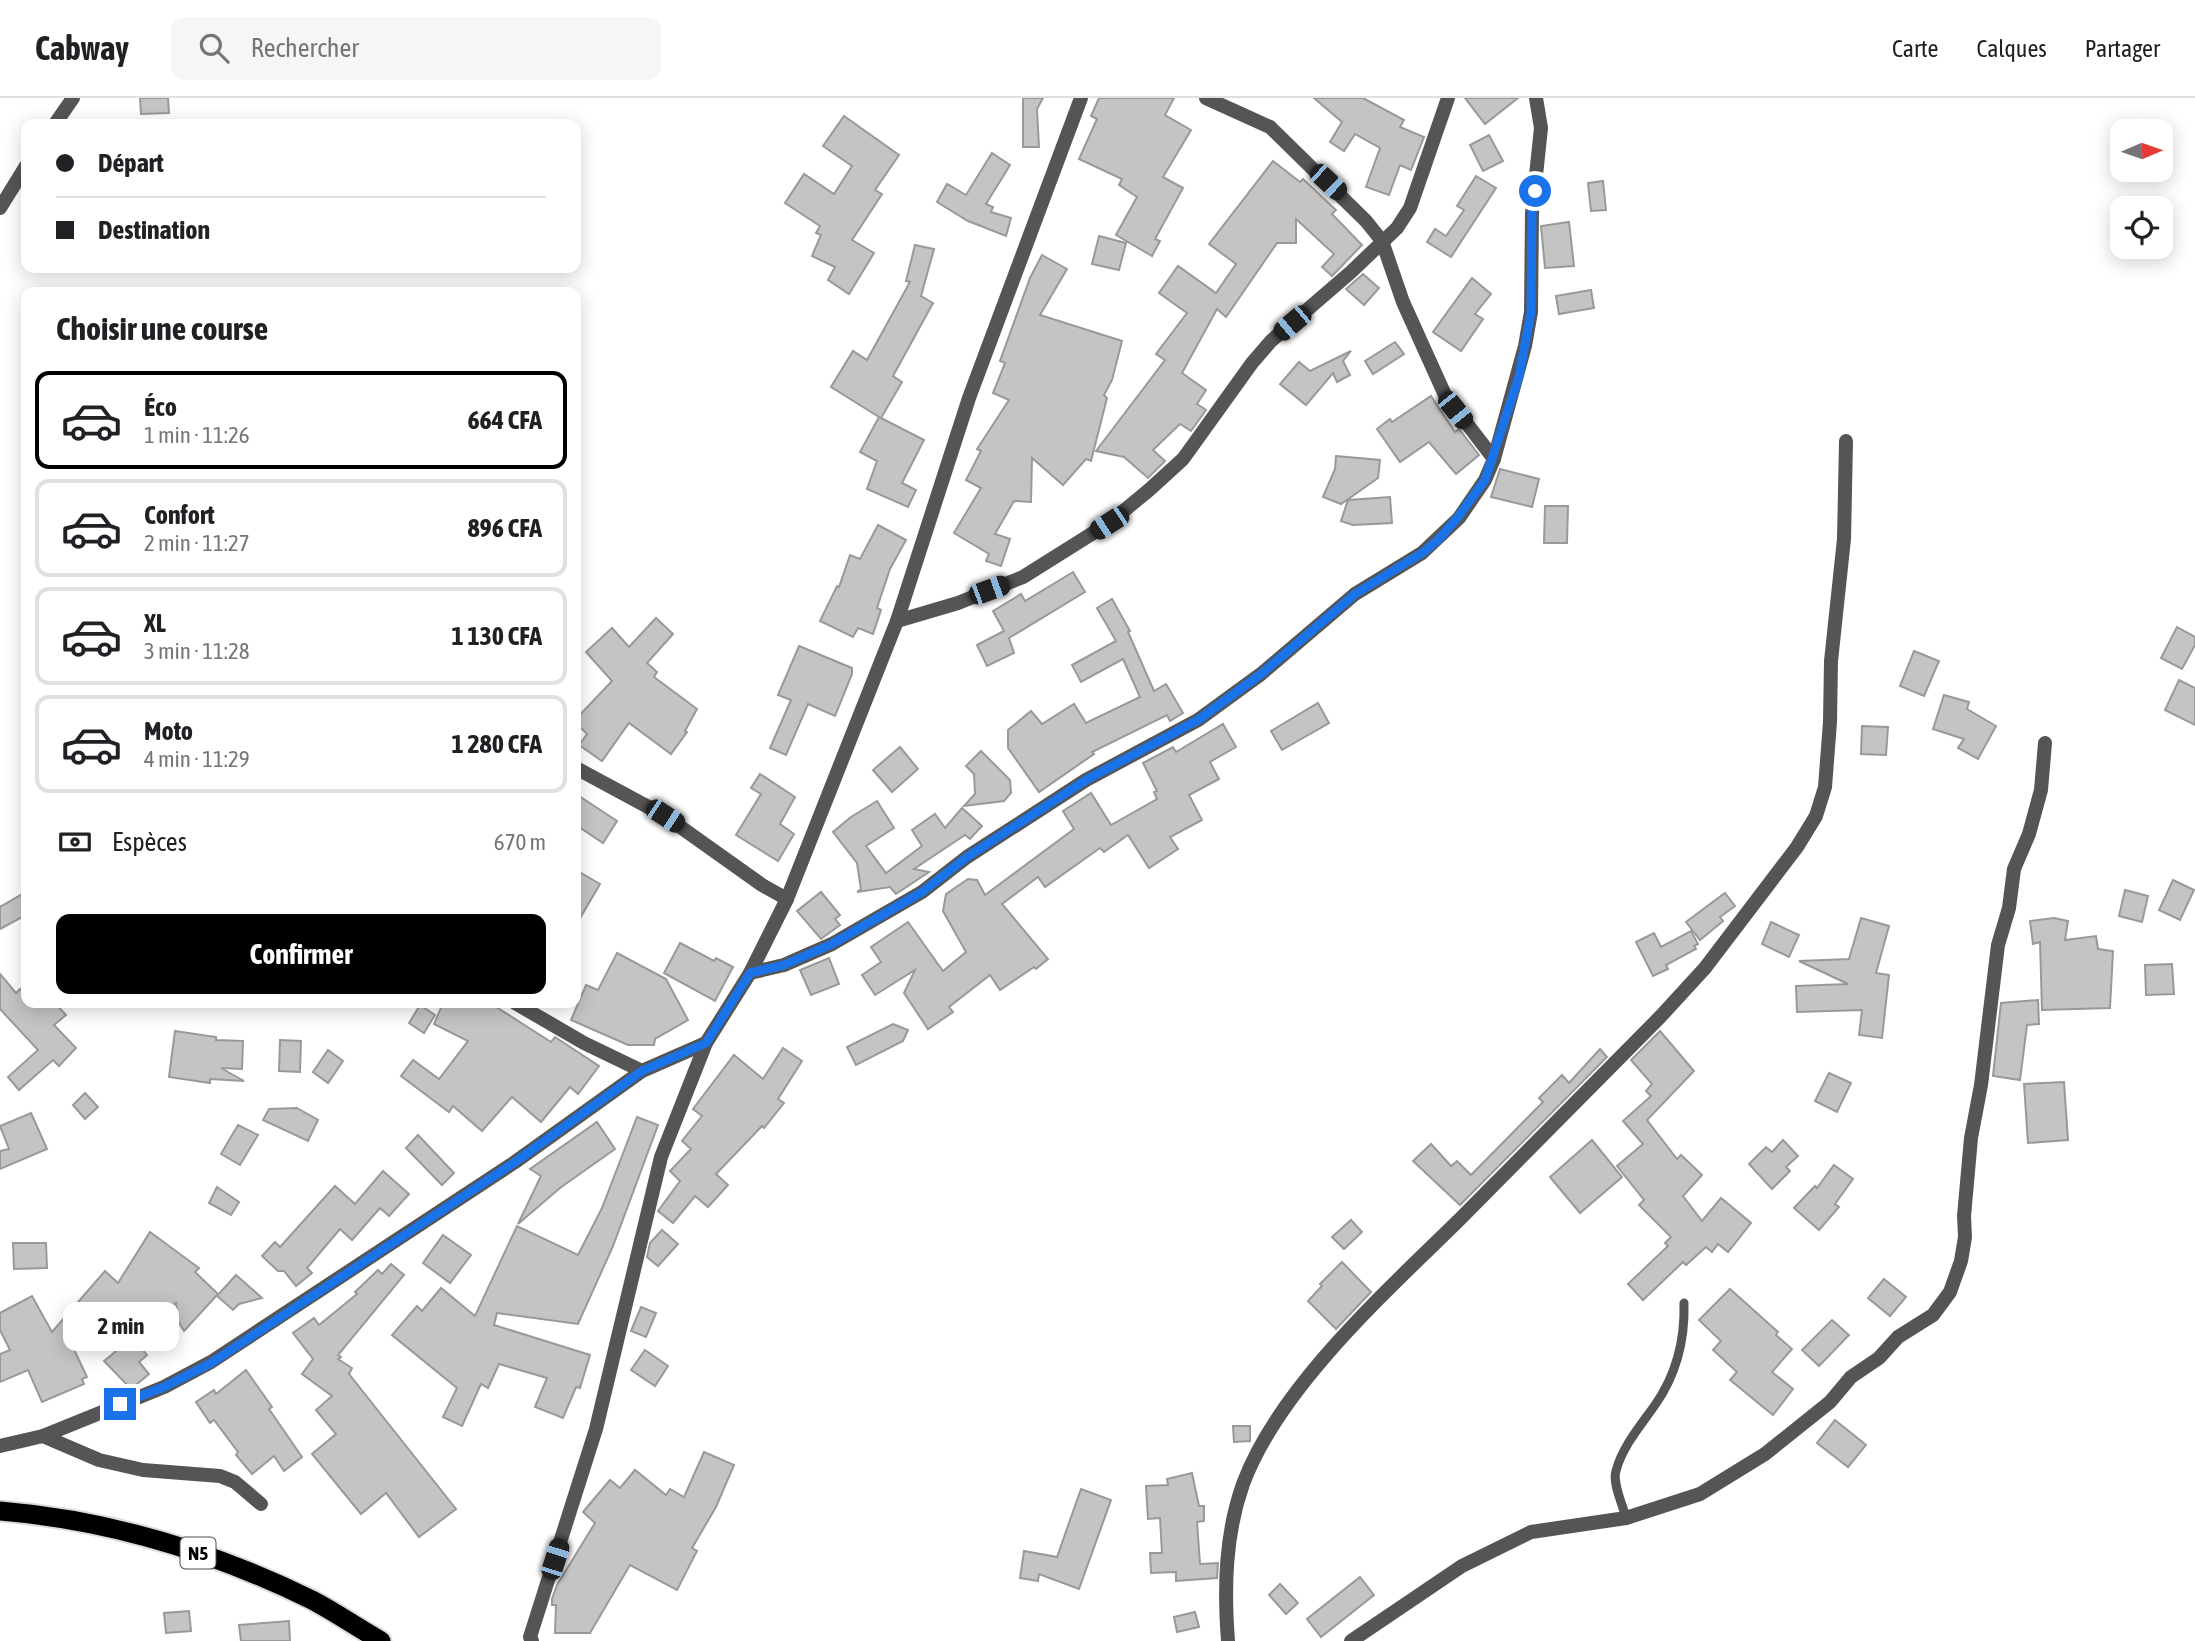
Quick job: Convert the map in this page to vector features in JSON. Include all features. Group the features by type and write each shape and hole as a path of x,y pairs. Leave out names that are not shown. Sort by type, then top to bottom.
{"highway":[{"name":"N5","path":"0,1511 82,1520 180,1546 312,1601 381,1641"}],"street":[{"path":"58,119 73,98"},
{"path":"532,1641 530,1637 596,1429 661,1157 706,1043 750,973 787,899 897,621 969,398 1081,98"},
{"path":"1206,98 1269,127 1354,207 1381,241 1403,302 1436,378 1455,410 1494,459"},
{"path":"897,621 938,610 1023,577 1059,556 1126,509 1183,459 1271,341 1397,228 1410,208 1448,98"},
{"path":"750,973 812,955 922,892 967,857 1086,780 1198,720 1228,701 1334,609 1438,540 1479,489 1494,459 1519,376 1531,312 1532,212 1541,128 1536,98"},
{"path":"0,208 21,174"},
{"path":"1228,1641 1227,1547 1243,1484 1266,1437 1296,1392 1377,1301 1696,978 1797,847 1816,816 1825,787 1831,662 1844,539 1846,441"},
{"path":"1352,1641 1431,1586 1506,1543 1531,1532 1626,1518 1700,1494 1765,1454 1830,1402 1851,1377 1879,1358 1898,1337 1933,1315 1950,1292 1965,1237 1964,1216 1971,1138 1981,1085 1998,945 2009,908 2014,869 2029,834 2041,790 2045,743"},
{"path":"581,771 665,816 718,851 762,885 787,899"},
{"path":"524,1008 584,1043 642,1071"},
{"path":"0,1446 43,1436 164,1387 211,1363 515,1162 642,1071 706,1043"},
{"path":"43,1436 99,1460 143,1470 220,1476 235,1482 261,1504"}],"lane":[{"path":"1626,1518 1615,1473 1626,1449 1657,1403 1675,1367 1685,1330 1684,1303"}],"building":[{"path":"140,98 168,98 169,113 141,114"},
{"path":"1023,98 1043,98 1037,109 1039,147 1023,147"},
{"path":"1099,98 1174,98 1165,115 1191,130 1163,177 1183,188 1155,239 1160,241 1152,256 1116,235 1137,197 1119,185 1122,179 1079,159 1097,119 1091,116"},
{"path":"1314,98 1363,98 1404,120 1400,127 1424,137 1411,170 1400,165 1389,195 1366,187 1380,148 1355,134 1344,151 1330,142 1342,122"},
{"path":"1465,98 1518,98 1485,124"},
{"path":"844,116 899,155 875,190 882,194 852,240 874,253 849,294 828,280 835,267 812,256 821,235 816,233 820,226 785,203 804,174 834,194 852,166 823,146"},
{"path":"1489,135 1503,161 1483,171 1470,145"},
{"path":"992,153 1010,165 986,204 993,207 991,212 1011,218 1006,236 968,221 937,202 947,184 966,195"},
{"path":"1273,161 1300,182 1303,179 1336,210 1332,214 1362,245 1332,276 1322,267 1334,254 1296,219 1296,243 1277,243 1226,317 1217,309 1182,373 1206,390 1197,404 1206,410 1191,431 1180,424 1153,450 1165,461 1148,478 1124,457 1096,451 1165,360 1156,354 1187,313 1159,293 1178,266 1216,293 1236,264 1209,244"},
{"path":"1476,176 1496,188 1451,257 1427,242 1435,229 1446,236 1464,210 1457,206"},
{"path":"1603,181 1606,210 1591,211 1588,183"},
{"path":"1569,222 1574,266 1545,268 1541,226"},
{"path":"1099,236 1126,243 1119,270 1092,264"},
{"path":"915,245 934,249 921,296 933,303 893,376 902,382 881,418 924,440 902,483 916,490 908,507 867,489 877,461 860,452 879,417 831,387 853,351 867,360 910,282 906,281"},
{"path":"1042,255 1067,269 1040,315 1122,341 1112,380 1104,395 1107,398 1091,461 1086,459 1063,485 1032,458 1031,502 1014,501 995,534 1010,539 1001,566 986,561 989,554 954,533 981,488 966,480 981,451 977,449 1009,400 993,393 1005,363 1000,361 1030,278"},
{"path":"1363,274 1379,288 1364,305 1346,289"},
{"path":"1472,278 1491,294 1475,314 1483,319 1461,351 1433,332"},
{"path":"1591,290 1594,308 1559,314 1556,296"},
{"path":"1395,342 1404,354 1373,374 1365,361"},
{"path":"1351,351 1343,361 1350,375 1337,382 1333,373 1306,405 1280,384 1299,362 1310,371"},
{"path":"1431,396 1455,432 1459,429 1479,455 1456,474 1429,442 1400,462 1377,429"},
{"path":"1336,456 1380,460 1378,478 1341,504 1323,497 1335,469"},
{"path":"1500,469 1539,479 1532,507 1491,497"},
{"path":"1390,497 1392,523 1353,525 1341,521 1348,500"},
{"path":"1545,506 1568,506 1567,543 1544,543"},
{"path":"878,525 906,540 890,569 877,608 881,610 873,634 858,628 853,637 820,621 837,586 839,587 850,555 860,559"},
{"path":"1073,572 1085,592 1009,638 1014,653 987,666 977,645 1004,631 993,611 1021,594 1025,601"},
{"path":"1112,599 1130,631 1128,632 1154,691 1166,684 1183,713 1170,721 1167,715 1092,752 1094,754 1039,792 1008,748 1008,730 1031,711 1042,724 1074,704 1086,723 1140,697 1123,659 1081,682 1072,665 1116,641 1097,608"},
{"path":"656,618 673,634 647,663 657,672 654,677 697,709 685,731 687,732 671,754 629,723 602,761 581,746 587,734 581,728 581,714 612,681 586,652 612,628 629,647"},
{"path":"2177,627 2195,637 2195,645 2182,669 2161,658"},
{"path":"799,646 852,668 852,674 835,716 808,704 786,755 770,748 791,700 778,695"},
{"path":"1914,651 1939,661 1924,696 1900,686"},
{"path":"2179,680 2195,688 2195,725 2165,710"},
{"path":"1944,695 1969,702 1967,709 1996,726 1978,759 1958,748 1964,739 1933,729"},
{"path":"1318,703 1329,723 1282,750 1271,731"},
{"path":"1223,724 1236,747 1210,762 1219,779 1189,795 1202,820 1170,837 1178,849 1149,868 1128,835 1104,852 1100,848 1045,887 1038,877 1002,904 1048,959 1036,969 1034,967 1000,990 990,975 949,1007 953,1012 928,1029 904,993 915,970 875,995 862,975 881,962 871,947 908,922 943,971 966,952 943,911 946,894 968,879 977,880 985,895 1074,829 1063,811 1091,793 1111,825 1157,799 1154,792 1157,791 1143,763 1173,747 1176,752"},
{"path":"1862,726 1888,727 1886,755 1861,754"},
{"path":"900,747 918,769 892,792 873,770"},
{"path":"981,751 1010,780 1011,793 1004,801 964,806 975,794 974,774 966,766"},
{"path":"760,774 795,797 780,824 794,834 778,861 736,835 761,794 751,788"},
{"path":"581,797 617,821 603,843 581,828"},
{"path":"877,801 894,828 866,846 886,873 922,846 912,830 935,814 945,828 962,808 982,826 970,839 965,835 914,869 929,872 896,894 890,887 857,892 861,889 857,863 833,832"},
{"path":"581,873 600,884 581,916"},
{"path":"2173,880 2194,890 2180,920 2159,910"},
{"path":"2125,890 2148,896 2142,922 2119,916"},
{"path":"821,892 840,915 835,919 840,925 821,939 797,911"},
{"path":"1725,893 1735,906 1720,917 1723,921 1700,940 1686,922"},
{"path":"21,895 21,918 0,929 0,907"},
{"path":"1861,918 1889,926 1876,973 1889,975 1882,1038 1859,1035 1862,1010 1797,1012 1796,986 1848,984 1799,961 1849,959"},
{"path":"2054,918 2068,921 2065,940 2096,936 2098,949 2113,951 2110,1008 2042,1010 2040,942 2033,944 2030,921"},
{"path":"1771,922 1799,935 1789,957 1762,944"},
{"path":"1691,931 1698,944 1694,946 1696,949 1666,965 1668,969 1653,976 1636,942 1654,933 1661,947"},
{"path":"680,943 714,961 716,958 733,967 715,1001 664,973"},
{"path":"617,953 666,979 688,1020 655,1039 654,1045 628,1045 571,1020 576,1008 581,1008 581,997 586,985 598,990"},
{"path":"829,958 839,984 811,995 800,970"},
{"path":"2172,964 2174,994 2146,995 2145,965"},
{"path":"0,974 16,993 21,990 21,1008 60,1008 66,1015 54,1025 76,1048 59,1066 53,1060 19,1090 8,1077 38,1050 0,1009"},
{"path":"2038,1000 2039,1024 2027,1025 2020,1080 1993,1076 2001,1003"},
{"path":"418,1008 424,1008 435,1015 424,1033 409,1023"},
{"path":"441,1008 498,1008 551,1042 555,1037 599,1066 578,1094 570,1087 541,1122 512,1097 482,1131 453,1106 449,1112 401,1076 413,1060 439,1079 468,1041 434,1024"},
{"path":"893,1024 908,1030 903,1041 856,1065 847,1047"},
{"path":"175,1031 216,1037 216,1040 243,1041 242,1069 221,1068 244,1081 210,1079 210,1083 169,1077"},
{"path":"1660,1031 1694,1071 1647,1120 1677,1159 1681,1155 1702,1175 1683,1196 1702,1221 1721,1198 1751,1223 1728,1252 1718,1244 1712,1252 1706,1247 1686,1265 1683,1262 1643,1300 1628,1284 1668,1246 1665,1243 1671,1237 1639,1205 1644,1200 1617,1166 1643,1144 1623,1121 1651,1096 1646,1091 1652,1084 1631,1060"},
{"path":"280,1040 301,1041 300,1072 279,1071"},
{"path":"783,1048 802,1061 778,1099 784,1103 764,1128 762,1126 716,1174 728,1185 708,1207 695,1196 673,1223 658,1211 680,1181 670,1171 691,1149 682,1141 702,1116 693,1109 734,1055 763,1079"},
{"path":"1600,1049 1607,1057 1460,1205 1413,1161 1431,1144 1451,1166 1457,1161 1471,1175 1543,1102 1539,1098 1562,1075 1569,1083"},
{"path":"328,1050 343,1061 328,1083 313,1072"},
{"path":"1829,1073 1851,1083 1837,1112 1815,1101"},
{"path":"2064,1082 2068,1140 2028,1143 2024,1084"},
{"path":"85,1093 98,1107 85,1119 73,1105"},
{"path":"297,1108 318,1120 308,1141 263,1120 269,1109"},
{"path":"31,1113 47,1149 0,1169 0,1151 9,1149 0,1126"},
{"path":"637,1117 658,1125 613,1246 578,1324 497,1313 494,1325 590,1355 580,1388 576,1387 563,1418 535,1407 547,1378 499,1364 488,1388 481,1384 462,1426 443,1417 457,1388 392,1335 417,1306 422,1311 441,1288 475,1316 517,1226 578,1255 602,1208"},
{"path":"597,1122 615,1149 560,1188 518,1224 541,1176 530,1169"},
{"path":"238,1125 258,1135 240,1165 221,1154"},
{"path":"418,1135 454,1173 442,1185 406,1148"},
{"path":"1592,1140 1622,1177 1580,1213 1550,1177"},
{"path":"1783,1140 1798,1156 1786,1167 1790,1171 1772,1189 1749,1164 1766,1147 1772,1152"},
{"path":"1834,1165 1853,1179 1835,1204 1839,1207 1819,1230 1794,1208 1815,1186 1817,1188"},
{"path":"383,1171 409,1194 389,1216 380,1208 352,1240 340,1229 307,1268 312,1273 296,1286 284,1271 278,1271 262,1256 275,1242 280,1247 335,1186 355,1204"},
{"path":"217,1187 239,1202 231,1215 209,1203"},
{"path":"1351,1220 1362,1232 1344,1249 1332,1237"},
{"path":"662,1230 678,1244 658,1266 647,1257 650,1243"},
{"path":"150,1232 199,1268 195,1272 218,1294 184,1331 178,1321 176,1303 160,1316 152,1308 133,1333 102,1309 71,1343 87,1377 82,1379 84,1384 42,1402 28,1370 0,1382 0,1354 10,1350 0,1330 0,1313 32,1296 52,1332 105,1271 118,1283"},
{"path":"443,1235 471,1255 450,1283 423,1263"},
{"path":"13,1243 46,1243 47,1268 14,1269"},
{"path":"1342,1262 1371,1292 1336,1329 1308,1301 1322,1286 1320,1284"},
{"path":"391,1264 404,1275 338,1355 341,1357 338,1359 352,1368 349,1374 456,1509 419,1537 386,1493 361,1514 312,1454 336,1434 316,1410 332,1396 302,1374 313,1359 293,1333 314,1318 319,1325 357,1294 355,1292 378,1270 382,1274"},
{"path":"236,1275 262,1298 239,1304 233,1310 217,1296"},
{"path":"1884,1279 1906,1297 1890,1316 1868,1298"},
{"path":"1730,1289 1778,1332 1776,1335 1792,1349 1772,1372 1793,1389 1773,1415 1730,1380 1737,1372 1713,1350 1721,1341 1699,1320"},
{"path":"641,1307 656,1313 646,1337 631,1331"},
{"path":"1832,1320 1849,1335 1819,1366 1802,1350"},
{"path":"133,1337 147,1355 139,1362 149,1374 131,1389 104,1361"},
{"path":"645,1350 668,1366 655,1386 631,1370"},
{"path":"246,1370 302,1457 284,1471 274,1456 252,1474 236,1455 238,1452 214,1420 210,1423 196,1402 214,1390 216,1394"},
{"path":"1835,1420 1866,1445 1848,1467 1817,1443"},
{"path":"1233,1426 1250,1426 1250,1441 1234,1442"},
{"path":"704,1452 734,1465 716,1507 692,1548 697,1551 677,1590 630,1565 590,1633 555,1633 556,1605 552,1605 552,1599 557,1585 595,1523 583,1512 610,1480 620,1488 635,1470 666,1495 670,1489 684,1497"},
{"path":"1192,1473 1199,1506 1204,1506 1204,1521 1197,1522 1200,1564 1218,1563 1217,1578 1176,1581 1176,1572 1151,1573 1150,1553 1162,1553 1160,1518 1148,1519 1146,1486 1168,1485 1167,1479"},
{"path":"1081,1489 1111,1500 1079,1589 1039,1574 1038,1581 1020,1578 1024,1551 1057,1557"},
{"path":"1360,1577 1374,1595 1321,1637 1307,1619"},
{"path":"1280,1584 1298,1603 1286,1614 1269,1595"},
{"path":"189,1611 191,1631 166,1633 164,1613"},
{"path":"1195,1612 1199,1627 1177,1632 1174,1617"},
{"path":"289,1621 290,1641 241,1641 239,1625"}],"route":[{"path":"120,1404 164,1387 211,1363 515,1162 642,1071 706,1043 750,973 784,965 832,944 922,892 967,857 1086,780 1228,701 1334,609 1438,540 1485,480 1519,376 1531,312 1532,212 1535,191"}]}
